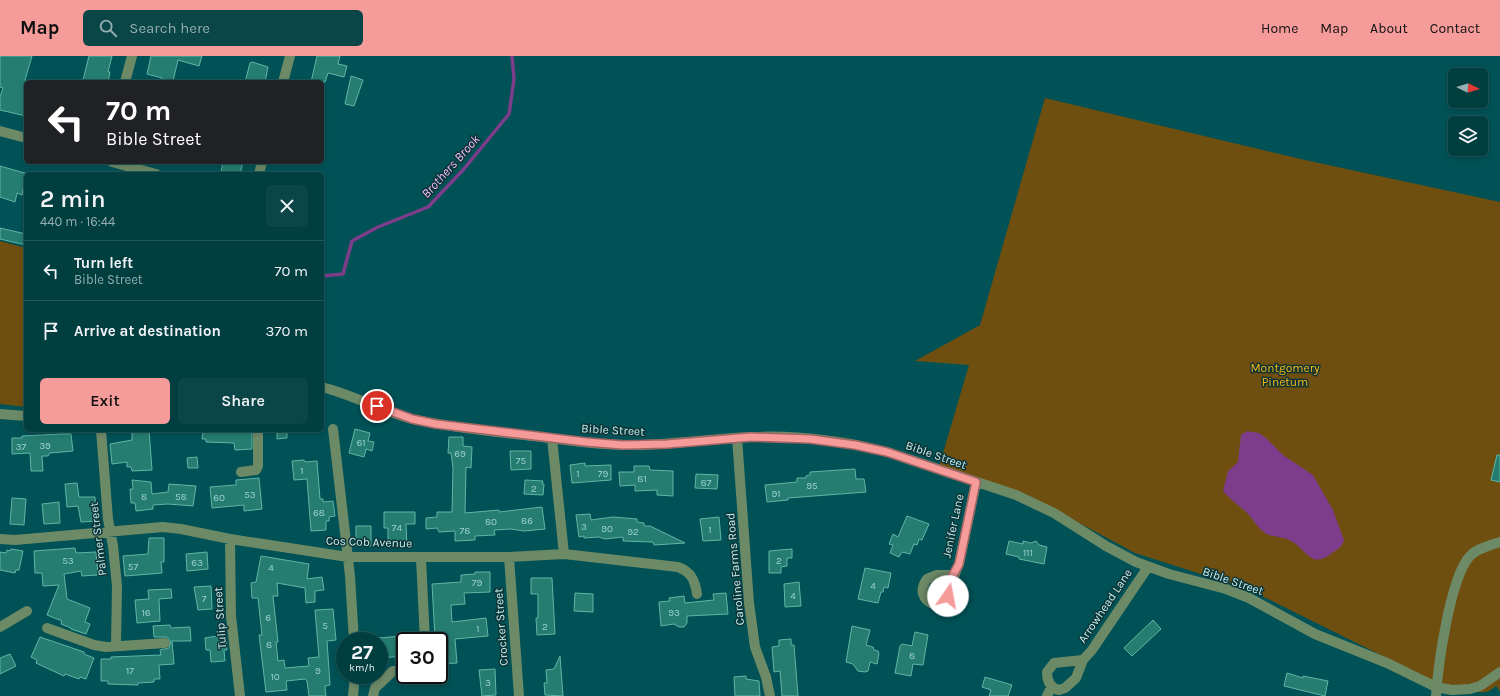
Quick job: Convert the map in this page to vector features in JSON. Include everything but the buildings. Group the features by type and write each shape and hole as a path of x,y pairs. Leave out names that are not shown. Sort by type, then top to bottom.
{"street":[{"path":"126,80 132,56"},
{"path":"284,80 290,56"},
{"path":"0,131 24,137"},
{"path":"119,164 149,172"},
{"name":"Bible Street","path":"324,388 423,421 604,444 639,446 737,438 795,438 855,445 887,452 1016,495 1047,509 1106,546 1148,567 1243,596 1315,634 1382,661 1436,691 1470,689 1480,686 1500,672"},
{"path":"0,414 24,416"},
{"path":"333,429 348,557 353,632"},
{"name":"Palmer Street","path":"100,432 117,586 116,645"},
{"path":"242,472 256,470 258,466 258,432"},
{"path":"552,438 564,554"},
{"name":"Caroline Farms Road","path":"737,438 749,603 755,647 766,676 770,696"},
{"name":"Jenifer Lane","path":"953,575 959,564 976,482"},
{"name":"Cos Cob Avenue","path":"0,539 15,540 111,531 164,528 181,529 230,539 348,557 509,557 564,554 678,567 687,571 692,576 696,584 697,594"},
{"name":"Tulip Street","path":"230,539 231,616 240,696"},
{"path":"1436,691 1446,625 1460,571 1470,555 1500,542"},
{"name":"Crocker Street","path":"509,557 519,696"},
{"path":"421,558 425,632"},
{"name":"Arrowhead Lane","path":"1083,660 1054,663 1047,672 1047,679 1052,686 1059,690 1071,684 1080,670 1083,660 1092,650 1148,567"},
{"path":"0,627 27,611"},
{"path":"47,628 94,645 106,647 116,645 165,643"},
{"path":"373,696 375,688 393,671 396,671"},
{"path":"1047,696 1052,686"}],"green space":[{"name":"Montgomery Pinetum","path":"1045,98 1305,160 1500,202 1500,691 1496,686 1488,691 1480,692 1435,682 1248,589 1135,553 1055,510 938,470 969,365 915,361 980,325"},
{"path":"0,241 24,247 24,407 0,404"}],"shaded area":[{"path":"1247,431 1259,433 1265,437 1283,455 1313,475 1333,510 1344,540 1338,549 1325,558 1318,560 1313,559 1295,543 1284,538 1269,535 1262,531 1247,513 1223,491 1228,471 1238,462 1241,435"}],"waterway":[{"name":"Brothers Brook","path":"324,276 343,274 352,241 378,227 428,207 463,170 509,114 514,79 512,56"}],"route":[{"path":"377,406 412,419 436,424 604,444 639,446 737,438 776,437 844,443 887,452 976,482 959,564 953,575 948,596"}]}
